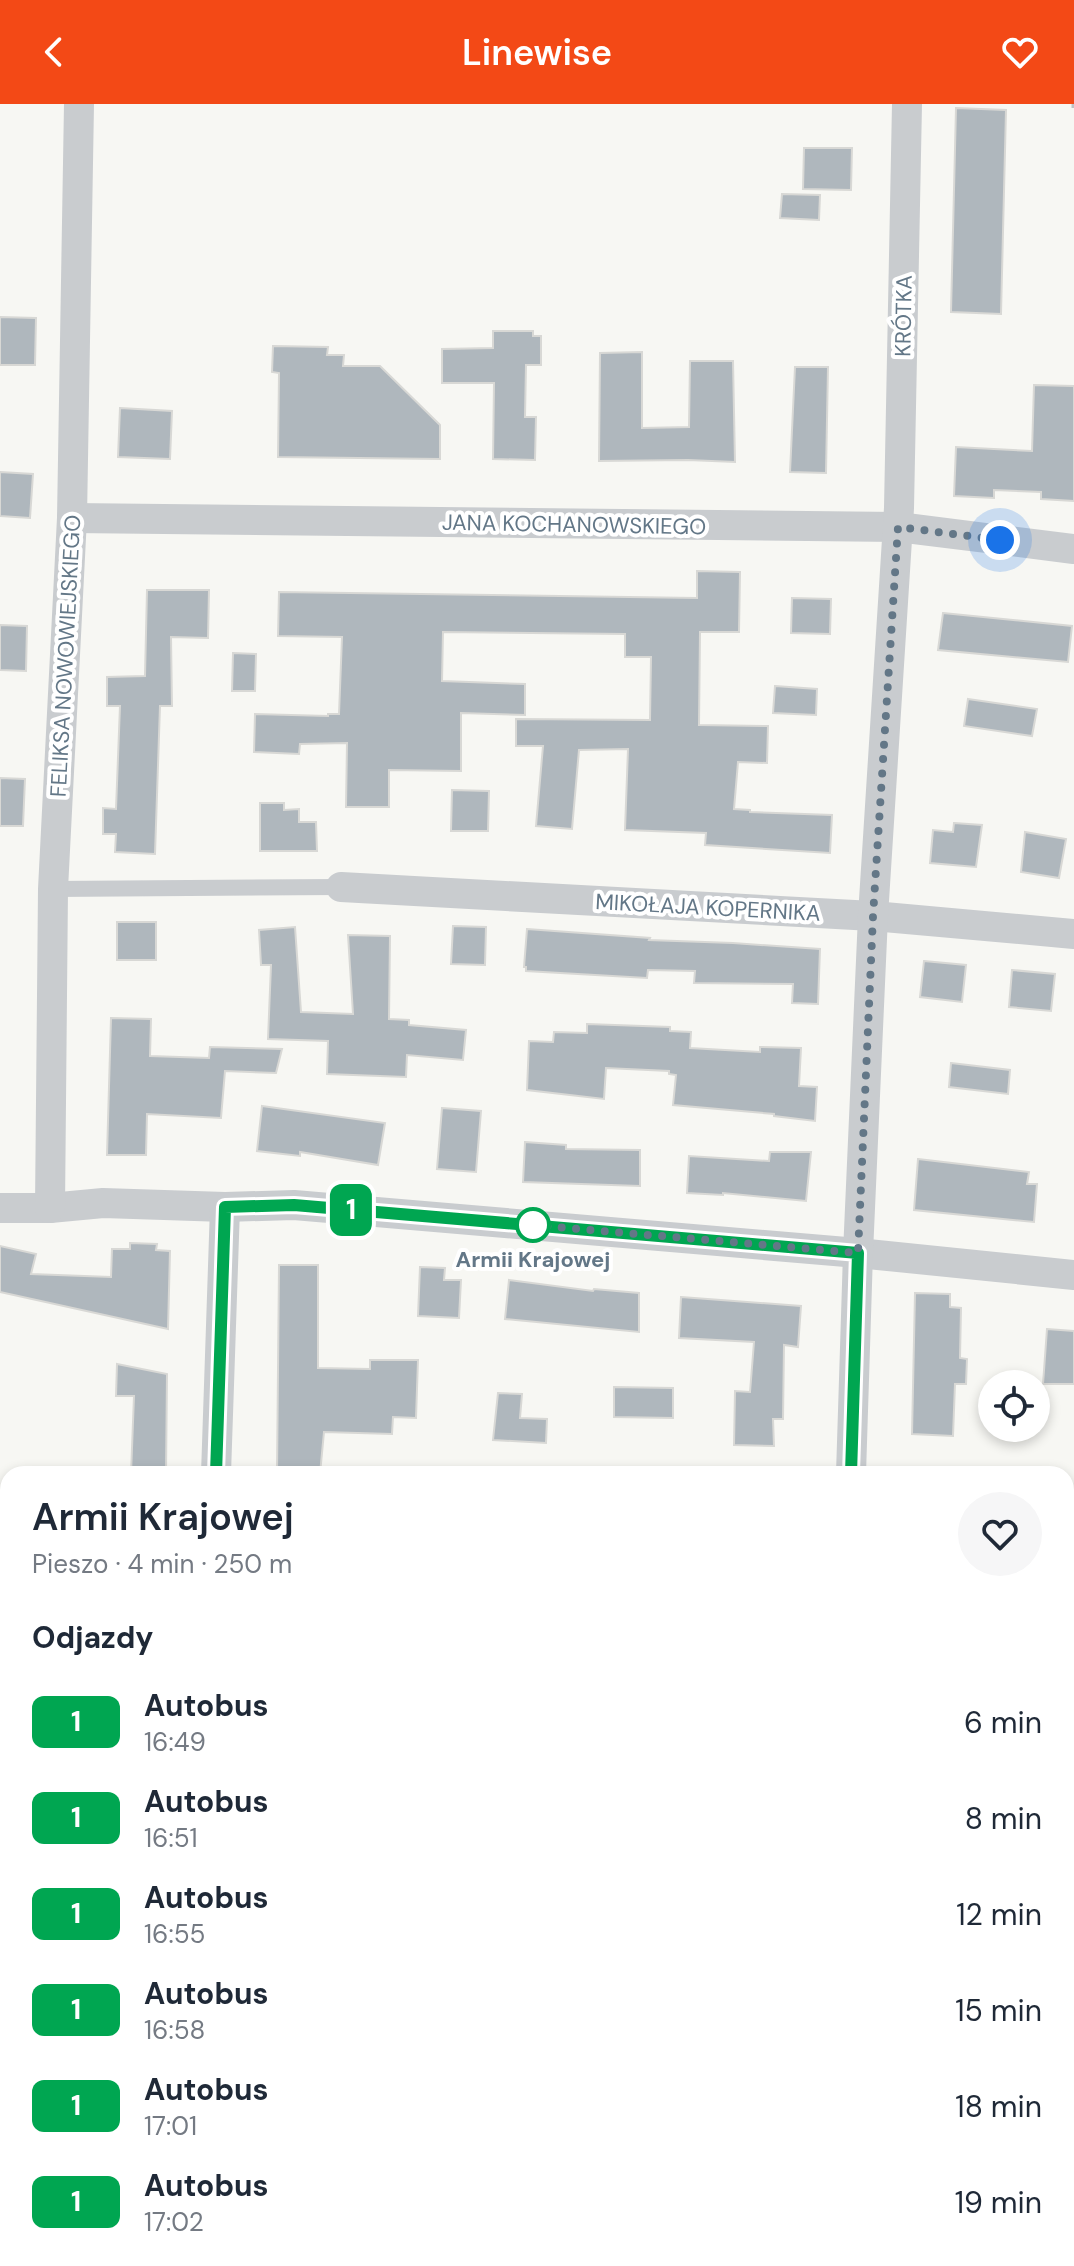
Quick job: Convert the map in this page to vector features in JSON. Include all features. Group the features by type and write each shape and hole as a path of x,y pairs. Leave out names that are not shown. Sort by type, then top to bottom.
{"street":[{"name":"FELIKSA NOWOWIEJSKIEGO","path":"50,1208 53,889 72,518 79,104"},
{"name":"KRÓTKA","path":"851,1466 873,916 898,527 907,104"},
{"name":"JANA KOCHANOWSKIEGO","path":"72,518 898,527 1074,549"},
{"name":"MIKOŁAJA KOPERNIKA","path":"341,887 873,916 1074,934"},
{"path":"0,1208 50,1208 103,1203 225,1207 294,1205 858,1253 1074,1275"},
{"path":"216,1466 225,1207"}],"lane":[{"path":"53,889 341,887"}],"building":[{"path":"956,108 1006,110 1001,314 951,312"},
{"path":"804,148 852,148 851,190 803,189"},
{"path":"782,194 820,195 819,220 780,218"},
{"path":"0,317 36,318 35,365 0,365"},
{"path":"493,331 533,331 533,336 541,336 541,365 526,365 525,417 536,417 535,460 493,459 494,383 442,383 442,349 493,348"},
{"path":"273,346 328,347 327,355 344,355 343,366 380,366 440,425 440,459 278,457 279,373 272,372"},
{"path":"642,352 642,428 689,427 690,361 733,361 735,462 599,461 600,353"},
{"path":"795,367 828,367 826,473 790,472"},
{"path":"1034,385 1074,386 1074,501 1041,499 1041,492 994,490 994,498 954,496 956,447 1032,451"},
{"path":"120,408 172,411 170,459 118,457"},
{"path":"0,472 33,474 30,518 0,516"},
{"path":"697,571 740,572 739,632 700,632 699,725 768,726 767,763 738,762 734,809 832,815 830,853 705,845 706,833 625,830 628,749 579,750 572,829 536,826 543,746 516,746 516,719 650,720 651,657 625,657 625,634 443,632 442,681 525,684 525,715 461,713 461,771 389,770 389,807 346,807 347,743 300,744 299,754 254,752 255,714 339,714 342,637 278,636 279,592 697,598"},
{"path":"147,590 209,590 208,638 171,637 172,706 160,706 155,854 115,852 116,834 103,834 103,808 116,809 120,706 107,706 107,677 145,676"},
{"path":"792,598 831,599 830,634 791,633"},
{"path":"943,613 1072,626 1068,662 938,650"},
{"path":"0,625 27,626 26,671 0,670"},
{"path":"233,653 256,654 255,691 232,691"},
{"path":"775,686 817,689 816,715 773,713"},
{"path":"968,699 1037,709 1032,736 964,726"},
{"path":"0,778 25,779 23,826 0,826"},
{"path":"452,790 489,791 488,831 451,831"},
{"path":"260,803 284,803 284,810 299,809 299,822 316,822 317,851 260,851"},
{"path":"954,823 982,825 976,867 930,863 933,830 953,832"},
{"path":"1025,832 1066,839 1059,878 1021,872"},
{"path":"117,922 156,922 156,960 117,960"},
{"path":"453,926 486,927 485,965 451,964"},
{"path":"295,927 301,1012 353,1014 348,935 390,936 389,1019 409,1020 409,1025 466,1030 463,1060 407,1055 406,1077 327,1074 328,1041 268,1039 271,965 261,965 259,930"},
{"path":"527,929 649,940 820,949 818,1004 792,1003 793,984 694,983 695,971 648,970 647,978 526,971"},
{"path":"924,961 966,965 962,1002 920,997"},
{"path":"1012,970 1055,974 1051,1011 1009,1007"},
{"path":"111,1018 151,1019 150,1056 209,1058 210,1047 282,1049 276,1073 225,1071 221,1118 147,1114 146,1155 107,1155"},
{"path":"587,1024 670,1027 670,1031 691,1032 690,1048 760,1052 760,1047 801,1048 799,1086 817,1087 815,1121 673,1105 676,1075 669,1074 669,1071 606,1068 604,1099 527,1090 529,1041 553,1042 554,1032 587,1033"},
{"path":"951,1063 1010,1070 1008,1094 949,1087"},
{"path":"262,1106 385,1123 378,1165 300,1152 300,1156 257,1151"},
{"path":"442,1108 481,1111 476,1172 437,1169"},
{"path":"525,1142 566,1145 566,1149 640,1150 640,1186 523,1182"},
{"path":"770,1152 811,1152 806,1201 723,1193 687,1193 689,1156 769,1161"},
{"path":"918,1159 1029,1172 1027,1184 1037,1184 1034,1222 914,1210"},
{"path":"130,1243 157,1244 156,1250 170,1251 168,1329 0,1292 0,1246 36,1254 31,1274 111,1277 112,1249 130,1249"},
{"path":"279,1265 318,1265 318,1368 370,1369 370,1360 418,1360 416,1418 393,1417 392,1434 324,1432 321,1466 277,1466"},
{"path":"420,1267 445,1268 444,1280 461,1280 459,1318 418,1316"},
{"path":"509,1280 593,1291 639,1293 639,1332 505,1319"},
{"path":"915,1293 950,1294 950,1307 961,1308 960,1358 967,1359 966,1384 955,1384 953,1436 912,1434"},
{"path":"681,1297 801,1306 798,1347 784,1345 783,1419 773,1419 774,1446 734,1445 735,1391 750,1392 754,1342 679,1338"},
{"path":"1047,1329 1074,1331 1074,1384 1050,1384 1050,1370 1044,1370"},
{"path":"117,1364 167,1374 166,1466 131,1466 134,1396 116,1396"},
{"path":"614,1387 673,1388 673,1418 614,1417"},
{"path":"498,1393 522,1394 520,1418 547,1419 546,1443 493,1440"}],"bus line":[{"name":"1","path":"216,1466 225,1207 294,1205 858,1253 851,1466"}],"place":[{"name":"Armii Krajowej","path":"533,1225"}],"route":[{"path":"533,1225 858,1253 873,916 898,527 1000,540"}]}
